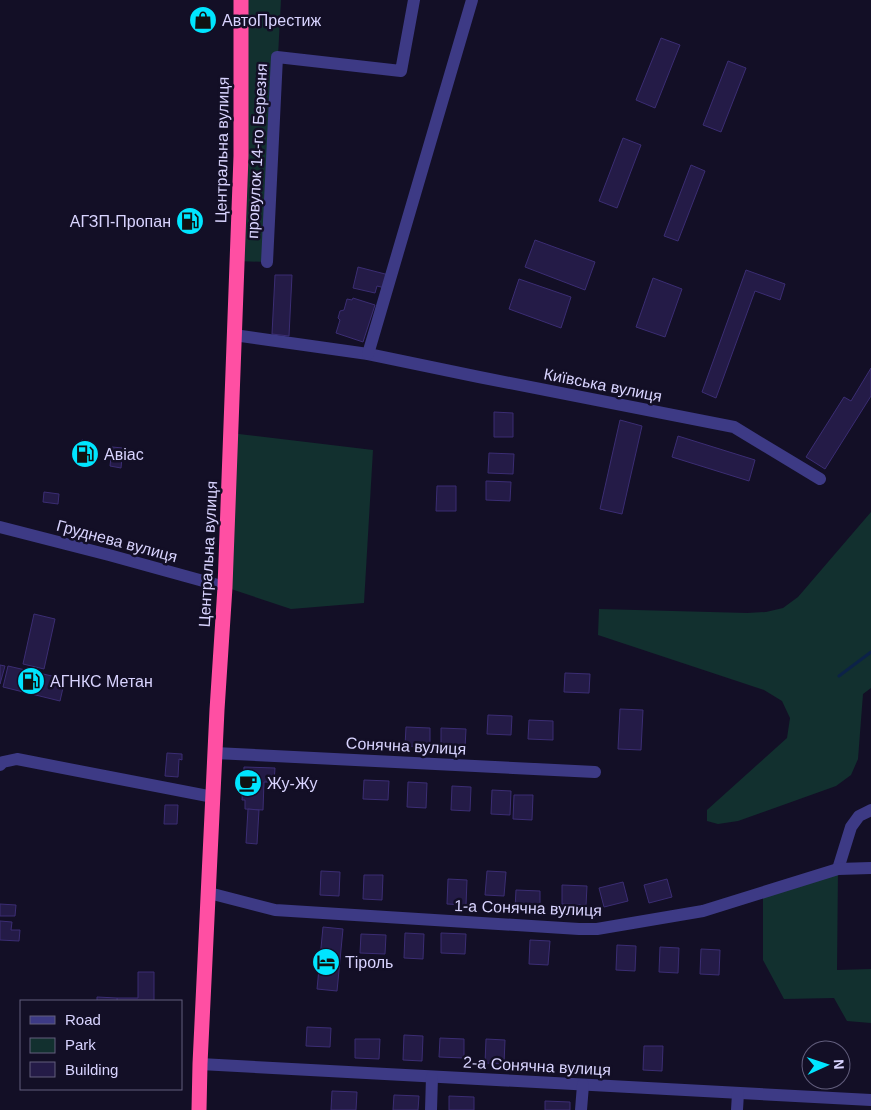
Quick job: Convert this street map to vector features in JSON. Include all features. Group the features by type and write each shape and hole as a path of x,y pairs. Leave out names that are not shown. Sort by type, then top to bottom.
{"highway":[{"name":"Центральна вулиця","path":"199,1110 215,753 225,587 241,156 241,0"}],"street":[{"name":"провулок 14-го Березня","path":"267,262 277,57 401,71 414,0"},
{"path":"368,354 472,0"},
{"name":"Київська вулиця","path":"234,335 368,354 479,378 734,427 820,479"},
{"name":"Груднева вулиця","path":"0,528 109,555 225,587"},
{"name":"Сонячна вулиця","path":"215,753 594,772"},
{"path":"0,765 17,759 213,796"},
{"path":"838,869 851,827 859,816 871,810"},
{"name":"1-а Сонячна вулиця","path":"209,893 275,910 597,929 703,911 838,869 871,868"},
{"name":"2-а Сонячна вулиця","path":"200,1064 871,1100"},
{"path":"431,1110 432,1077"},
{"path":"581,1110 583,1085"},
{"path":"737,1110 738,1093"}],"green space":[{"path":"241,0 281,0 267,262 237,261"},
{"path":"230,433 373,450 364,603 291,609 225,587"},
{"path":"871,512 871,688 863,694 858,759 851,775 836,786 738,821 718,824 707,821 707,810 787,738 790,718 782,701 764,690 598,635 599,609 747,613 766,612 783,608 798,597"},
{"path":"838,869 837,970 871,969 871,1023 847,1021 834,998 784,999 763,960 763,893"}],"building":[{"path":"198,11 208,11 207,28 197,28"},
{"path":"661,38 680,45 655,108 636,100"},
{"path":"728,61 746,68 721,132 703,125"},
{"path":"623,138 641,145 617,208 599,201"},
{"path":"691,165 705,171 678,241 664,236"},
{"path":"535,240 595,262 585,290 525,267"},
{"path":"358,267 389,275 385,288 377,286 375,293 353,288"},
{"path":"746,270 785,284 780,300 755,291 716,398 702,392"},
{"path":"275,275 292,275 289,336 272,334"},
{"path":"653,278 682,289 665,337 636,327"},
{"path":"519,279 571,297 561,328 509,309"},
{"path":"353,298 375,305 363,342 336,333 340,320 338,318 340,311 344,310 347,299 352,300"},
{"path":"871,368 871,396 825,469 806,457 844,397 851,401"},
{"path":"494,412 513,413 513,437 494,437"},
{"path":"620,420 642,426 622,514 600,509"},
{"path":"678,436 755,460 749,481 672,457"},
{"path":"82,440 94,444 88,467 76,464"},
{"path":"112,447 123,448 121,468 110,466"},
{"path":"489,453 514,454 513,474 488,473"},
{"path":"486,481 511,482 510,501 486,500"},
{"path":"437,486 456,486 456,511 436,511"},
{"path":"44,492 59,494 58,504 43,502"},
{"path":"34,614 55,619 44,669 23,664"},
{"path":"0,665 5,666 0,684"},
{"path":"8,666 65,679 60,701 3,687"},
{"path":"565,673 590,674 589,693 564,692"},
{"path":"620,709 643,710 641,750 618,749"},
{"path":"488,715 512,716 511,735 487,734"},
{"path":"529,720 553,721 553,740 528,739"},
{"path":"406,727 430,728 430,747 405,746"},
{"path":"441,728 466,729 465,748 441,748"},
{"path":"167,753 182,754 182,760 179,759 178,777 165,776"},
{"path":"244,767 275,768 274,782 264,782 263,810 245,809 245,800 242,800"},
{"path":"364,780 389,781 388,800 363,799"},
{"path":"408,782 427,783 426,808 407,807"},
{"path":"452,786 471,787 470,811 451,810"},
{"path":"492,790 511,791 510,815 491,814"},
{"path":"514,795 533,795 532,820 513,819"},
{"path":"165,805 178,805 177,824 164,824"},
{"path":"248,809 259,810 257,844 246,843"},
{"path":"321,871 340,872 339,896 320,895"},
{"path":"487,871 506,872 504,896 485,895"},
{"path":"364,875 383,875 382,900 363,899"},
{"path":"448,879 467,880 466,905 447,904"},
{"path":"667,879 672,897 649,903 644,885"},
{"path":"623,882 628,901 604,907 599,888"},
{"path":"562,885 587,886 586,905 562,904"},
{"path":"516,890 540,891 540,910 515,909"},
{"path":"0,904 16,905 15,916 0,916"},
{"path":"0,921 12,922 11,930 20,930 19,941 0,940"},
{"path":"323,927 343,929 337,991 317,989"},
{"path":"405,933 424,934 423,959 404,958"},
{"path":"441,933 466,934 465,954 441,953"},
{"path":"361,934 386,935 385,954 360,953"},
{"path":"530,940 550,941 548,965 529,964"},
{"path":"617,945 636,946 635,971 616,970"},
{"path":"660,947 679,948 678,973 659,972"},
{"path":"701,949 720,950 719,975 700,974"},
{"path":"138,972 154,972 154,1000 117,1000 117,998 138,998"},
{"path":"97,997 117,998 117,1000 97,1000"},
{"path":"307,1027 331,1028 330,1047 306,1046"},
{"path":"404,1035 423,1036 422,1061 403,1060"},
{"path":"440,1038 464,1039 464,1058 439,1057"},
{"path":"355,1039 380,1039 379,1059 355,1058"},
{"path":"486,1039 505,1040 504,1064 485,1063"},
{"path":"644,1046 663,1046 662,1071 643,1070"},
{"path":"332,1091 357,1092 356,1110 331,1110"},
{"path":"394,1095 419,1096 418,1110 393,1110"},
{"path":"449,1096 474,1097 474,1110 449,1110"},
{"path":"545,1101 570,1102 570,1110 545,1110"}],"waterway":[{"path":"839,676 871,652"}],"place":[{"name":"АвтоПрестиж","path":"203,20"},
{"name":"АГЗП-Пропан","path":"190,221"},
{"name":"Авіас","path":"85,454"},
{"name":"АГНКС Метан","path":"31,681"},
{"name":"Жу-Жу","path":"248,783"},
{"name":"Тіроль","path":"326,962"}]}
